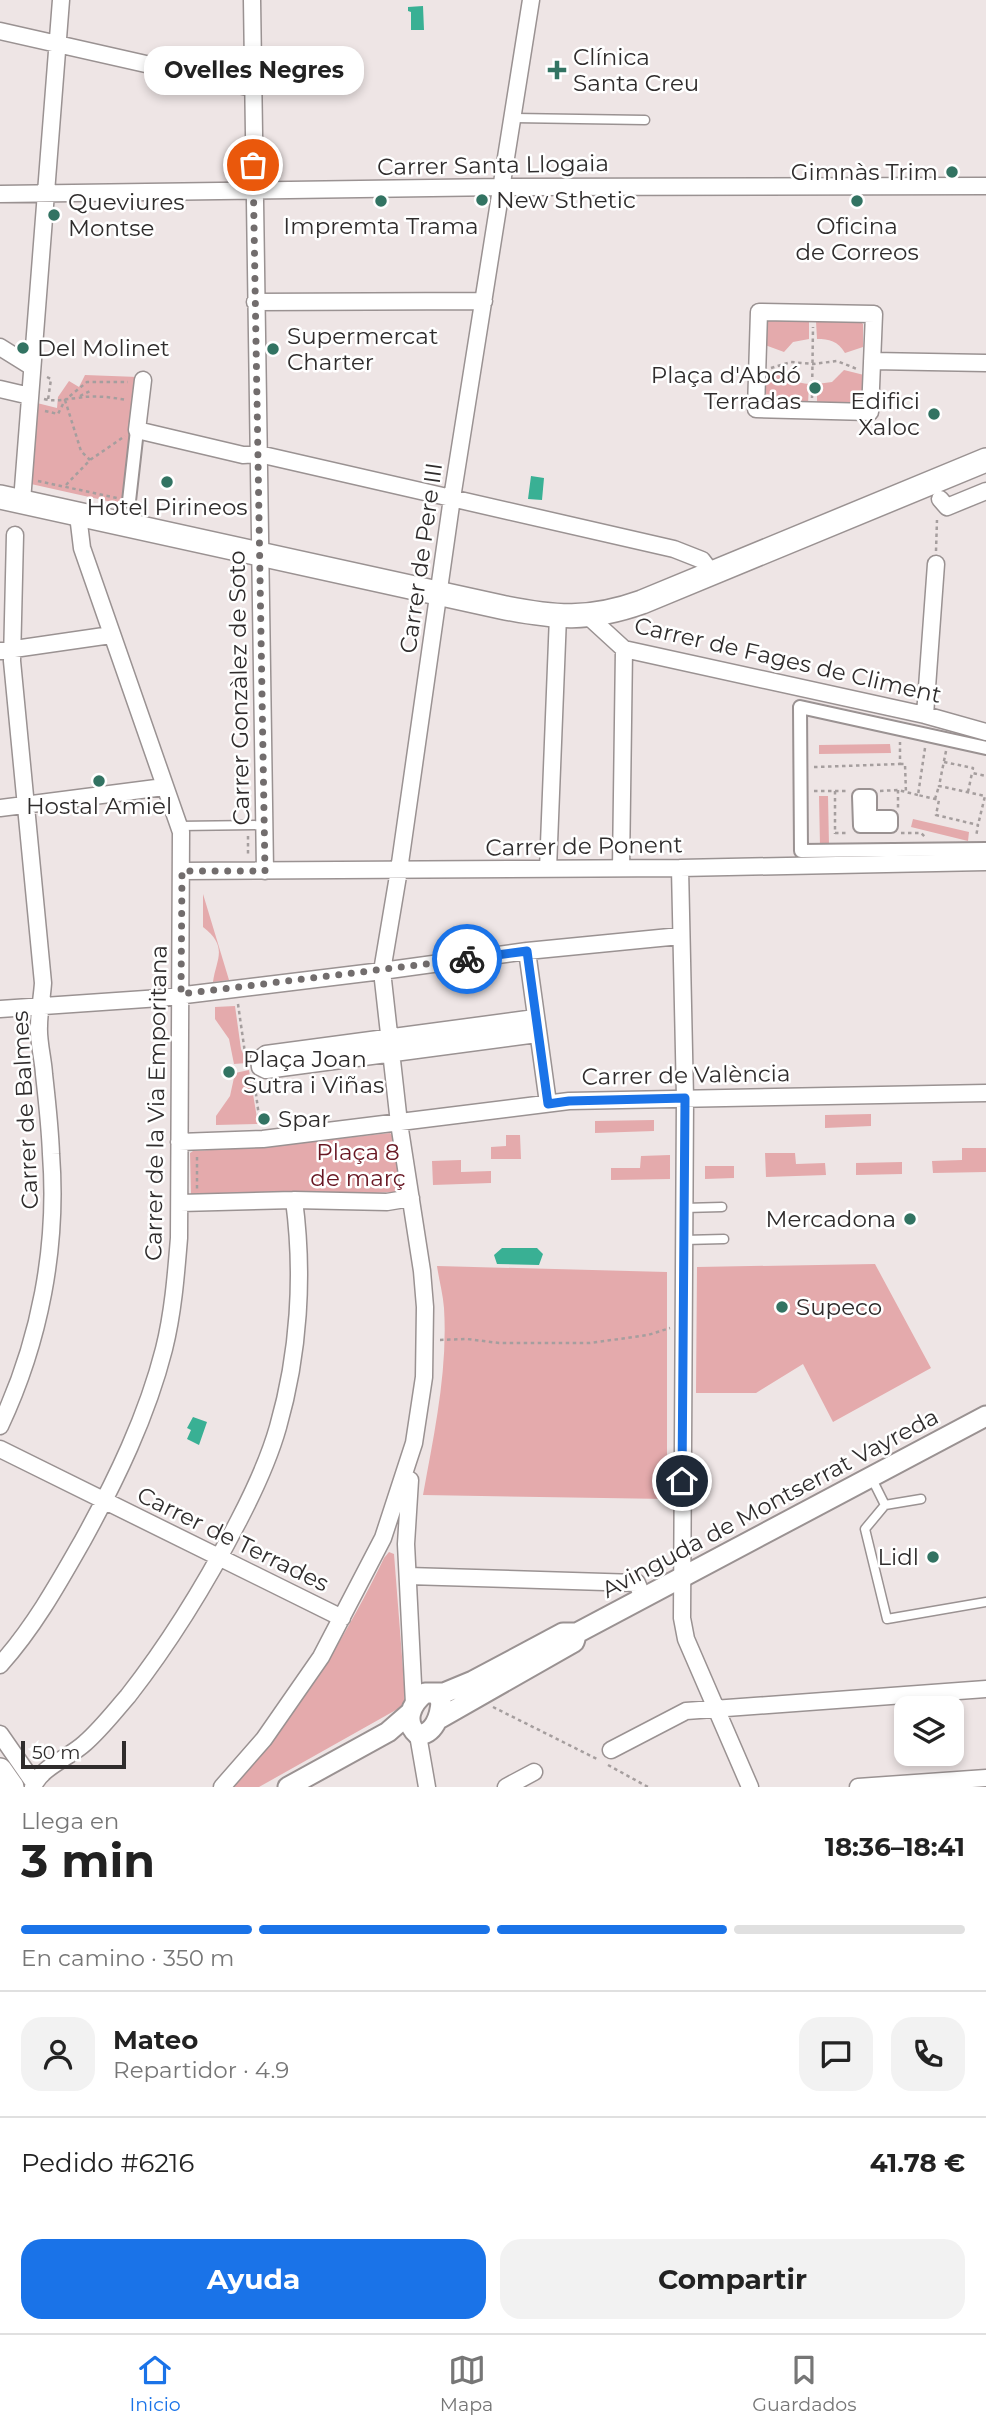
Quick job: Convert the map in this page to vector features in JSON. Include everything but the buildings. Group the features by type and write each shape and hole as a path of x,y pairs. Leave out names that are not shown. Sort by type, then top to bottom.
{"main road":[{"path":"11,499 524,611 558,616 588,616 625,608 986,460"},
{"path":"0,1770 26,1786"}],"street":[{"path":"11,499 36,397 32,367 61,0"},
{"name":"Carrer Gonzàlez de Soto","path":"252,0 265,871"},
{"name":"Carrer de Pere III","path":"414,1443 424,1377 422,1271 399,1123 382,971 452,498 531,0"},
{"path":"0,31 252,88"},
{"name":"Carrer Santa Llogaia","path":"0,194 502,187 986,186"},
{"path":"255,302 484,301"},
{"path":"759,312 874,314 868,366 870,412 756,409 759,312"},
{"path":"0,347 32,367"},
{"path":"868,366 986,363"},
{"path":"129,501 143,380"},
{"path":"0,389 36,397"},
{"path":"137,430 243,455 259,454 674,549 702,560 711,572"},
{"path":"944,503 986,491"},
{"name":"Carrer de la Via Emporitana","path":"0,1665 47,1603 104,1500 150,1397 164,1348 175,1290 180,1203 181,832 82,548 78,514"},
{"name":"Carrer de Balmes","path":"0,1426 30,1349 41,1303 51,1235 53,1192 39,1026 43,983 27,804 6,650 15,535"},
{"path":"925,715 936,564"},
{"path":"548,869 558,616"},
{"name":"Carrer de Fages de Climent","path":"588,616 624,649 925,715 986,732"},
{"path":"6,650 111,635"},
{"path":"621,868 624,649"},
{"path":"986,748 800,707 801,851 986,849"},
{"path":"0,808 164,787"},
{"name":"Carrer de Ponent","path":"182,871 680,868 986,862"},
{"path":"680,868 685,1098 682,1618 686,1639 750,1787"},
{"path":"0,1009 181,994 527,951 680,936"},
{"path":"527,951 548,1104"},
{"path":"389,1045 266,1070 260,1067 259,1059 266,1054 389,1045 536,1026"},
{"name":"Carrer de València","path":"179,1142 262,1139 569,1101 986,1093"},
{"path":"180,1203 294,1200 387,1202 411,1198"},
{"path":"0,1734 26,1786 84,1744 113,1714 169,1640 220,1557 255,1489 278,1429 293,1359 299,1289 294,1200"},
{"name":"Avinguda de Montserrat Vayreda","path":"412,1708 422,1696 482,1676 563,1633 577,1633 986,1416"},
{"path":"222,1787 264,1739 321,1657 383,1538 414,1443"},
{"path":"414,1443 406,1544 414,1668 410,1722 425,1729"},
{"name":"Carrer de Terrades","path":"0,1449 342,1618"},
{"path":"383,1538 406,1544"},
{"path":"408,1576 637,1583 643,1598"},
{"name":"Avinguda de Montserrat Vayreda","path":"425,1729 574,1642 577,1633"},
{"path":"414,1668 441,1702 425,1729 421,1756 427,1787"},
{"path":"611,1751 686,1711 986,1689"},
{"path":"288,1787 388,1732 412,1708"},
{"path":"388,1732 425,1729"},
{"path":"506,1787 534,1772"},
{"path":"858,1787 986,1778"}],"lane":[{"path":"514,118 645,120"},
{"path":"178,826 265,825"},
{"path":"684,1208 722,1207"},
{"path":"684,1240 724,1239"},
{"path":"871,1477 885,1505"},
{"path":"921,1499 885,1505 865,1529 887,1619 986,1602"}],"path":[{"path":"812,405 813,321"},
{"path":"765,370 790,362 837,361 868,366"},
{"path":"47,377 51,380 48,400"},
{"path":"42,410 58,414 65,400 87,382 143,380"},
{"path":"77,398 92,390"},
{"path":"36,397 57,402 107,396 140,405"},
{"path":"65,400 81,451 90,460"},
{"path":"62,491 90,460 116,440 137,430"},
{"path":"36,481 129,501"},
{"path":"936,564 937,515 944,503"},
{"path":"900,744 900,764"},
{"path":"918,795 926,745"},
{"path":"936,799 944,760 973,768 968,792"},
{"path":"814,766 905,764 905,793"},
{"path":"972,773 986,776"},
{"path":"939,786 985,796 976,834"},
{"path":"814,791 828,791"},
{"path":"835,791 835,838"},
{"path":"912,795 939,800 936,816 978,825"},
{"path":"248,833 248,855 258,854"},
{"path":"912,833 921,833"},
{"name":"Carrer de la Via Emporitana","path":"197,1151 197,1196"},
{"path":"424,1340 590,1343 683,1328"},
{"path":"491,1706 648,1787"}],"green space":[{"path":"768,321 809,321 809,339 793,342 784,352 765,345"},
{"path":"816,321 860,321 863,324 863,347 845,353 833,342 817,339"},
{"path":"783,369 794,380 809,384 808,404 766,403 765,374"},
{"path":"844,370 864,375 863,404 817,405 817,384 832,382"},
{"path":"85,375 138,377 125,505 31,484 37,403 57,408 58,397 69,381 79,387"},
{"path":"890,744 891,753 819,754 819,745"},
{"path":"819,796 828,796 829,846 820,846"},
{"path":"913,819 969,832 968,841 911,827"},
{"path":"203,894 229,980 213,982 219,953 216,941 203,927"},
{"path":"235,1006 241,1049 247,1063 234,1064 229,1039 215,1019 215,1007"},
{"path":"249,1070 258,1124 216,1125 216,1116 230,1096 235,1073"},
{"path":"871,1114 871,1126 825,1128 825,1115"},
{"path":"654,1120 654,1131 595,1133 595,1121"},
{"name":"Plaça 8 de març","path":"390,1133 393,1136 400,1186 396,1192 191,1195 190,1153 193,1151 263,1147"},
{"path":"506,1135 520,1135 521,1159 491,1159 491,1147 506,1146"},
{"path":"962,1148 986,1148 986,1172 933,1173 932,1161 962,1160"},
{"path":"765,1153 795,1153 796,1164 825,1163 826,1175 766,1177"},
{"path":"670,1155 670,1179 611,1180 611,1168 640,1168 641,1156"},
{"path":"461,1160 461,1172 491,1171 491,1183 433,1185 432,1161"},
{"path":"902,1162 902,1174 856,1175 856,1163"},
{"path":"705,1166 734,1166 734,1178 705,1179"},
{"path":"875,1264 931,1368 833,1422 803,1364 756,1393 696,1393 697,1267"},
{"path":"437,1266 667,1272 667,1499 423,1495 444,1355 444,1308"},
{"path":"389,1552 394,1554 405,1695 403,1706 259,1787 232,1787 277,1734 317,1678"}],"shaded area":[{"path":"423,6 424,30 411,30 411,12 408,7"},
{"path":"531,476 544,478 542,500 528,499"},
{"path":"502,1248 537,1248 543,1254 539,1265 497,1264 494,1255"},
{"path":"193,1417 207,1422 199,1445 187,1439 191,1430 187,1428"}],"way so far":[{"path":"253,165 265,871 182,871 181,994 467,959"}],"place":[{"name":"Clínica Santa Creu","path":"557,70"},
{"name":"Ovelles Negres","path":"253,165"},
{"name":"Gimnàs Trim","path":"952,172"},
{"name":"New Sthetic","path":"482,200"},
{"name":"Impremta Trama","path":"381,201"},
{"name":"Oficina de Correos","path":"857,201"},
{"name":"Queviures Montse","path":"54,215"},
{"name":"Del Molinet","path":"23,348"},
{"name":"Supermercat Charter","path":"273,349"},
{"name":"Plaça d'Abdó Terradas","path":"815,388"},
{"name":"Edifici Xaloc","path":"934,414"},
{"name":"Hotel Pirineos","path":"167,482"},
{"name":"Hostal Amiel","path":"99,781"},
{"name":"Plaça Joan Sutra i Viñas","path":"229,1072"},
{"name":"Spar","path":"264,1119"},
{"name":"Mercadona","path":"910,1219"},
{"name":"Supeco","path":"782,1307"},
{"name":"Lidl","path":"933,1557"}],"route":[{"path":"467,959 527,951 548,1104 685,1098 682,1481"}]}
